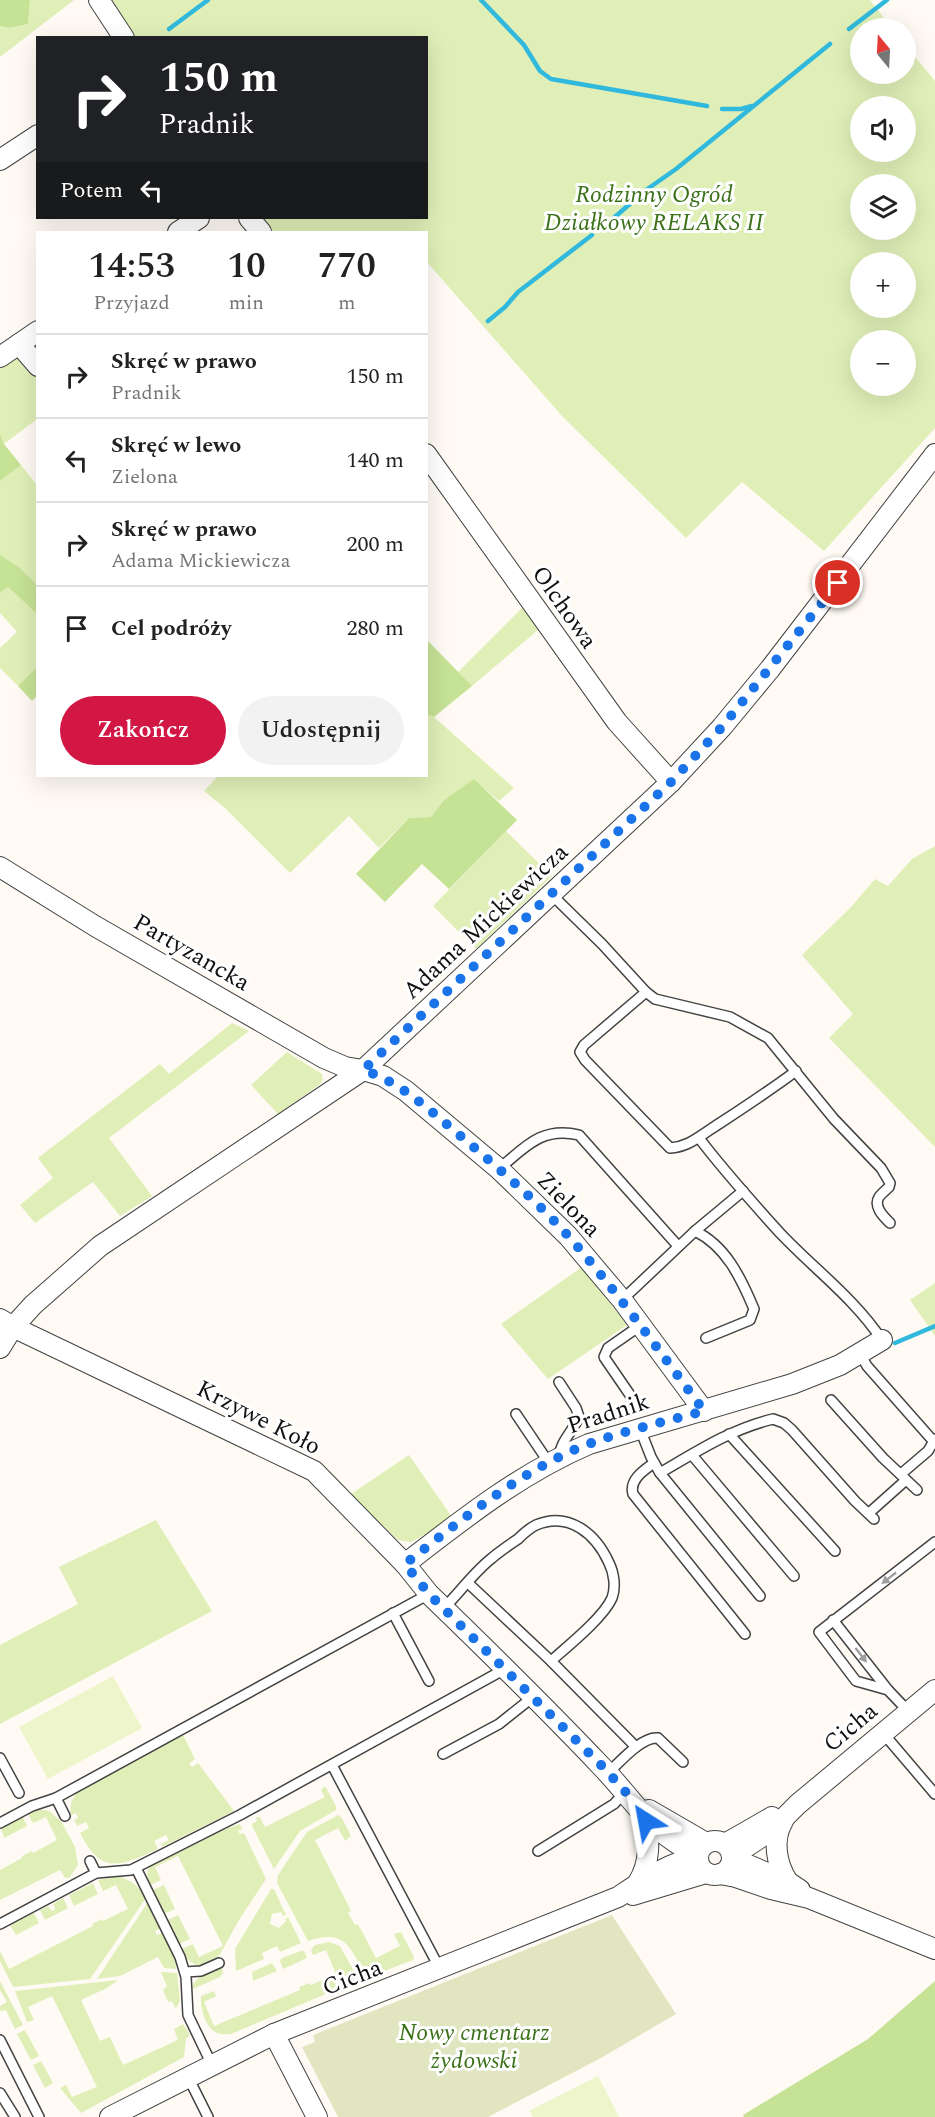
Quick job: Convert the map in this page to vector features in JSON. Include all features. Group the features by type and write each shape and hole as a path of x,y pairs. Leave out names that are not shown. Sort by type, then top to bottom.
{"street":[{"path":"99,0 123,36"},
{"path":"0,160 36,136"},
{"path":"180,231 198,219"},
{"path":"250,219 260,231"},
{"path":"0,357 36,332"},
{"path":"19,344 36,364"},
{"name":"Adama Mickiewicza","path":"0,1348 7,1323 33,1305 100,1246 363,1070 671,782 722,727 770,669 935,454"},
{"name":"Olchowa","path":"428,457 617,722 671,782"},
{"name":"Partyzancka","path":"0,867 95,926 324,1058 345,1067 363,1070"},
{"name":"Zielona","path":"363,1070 383,1076 406,1091 499,1169 568,1236 622,1300 704,1411"},
{"name":"Krzywe Koło","path":"7,1323 314,1471 405,1564 429,1594 608,1773 644,1816 668,1839 715,1858"},
{"name":"Pradnik","path":"405,1564 474,1511 554,1460 589,1444 792,1384 840,1365 882,1340"},
{"name":"Cicha","path":"110,2117 274,2034 618,1897 638,1883 671,1866 715,1858 798,1804 935,1690"},
{"name":"Krzywe Koło","path":"627,1794 715,1858"},
{"name":"Cicha","path":"618,1897 636,1895 756,1841 783,1821 798,1804"},
{"path":"638,1883 648,1856 644,1816"},
{"name":"Cicha","path":"783,1821 778,1830 777,1854 788,1882"},
{"path":"715,1858 788,1882 809,1898"},
{"path":"715,1858 736,1877 771,1889 809,1898 935,1949"},
{"path":"274,2034 316,2117"}],"lane":[{"path":"551,894 655,999 730,1017 768,1038 834,1119 887,1177 889,1187 879,1198 878,1203 881,1214 890,1223"},
{"path":"646,992 584,1045 580,1052 581,1056 670,1148 680,1147 699,1138 796,1071"},
{"path":"499,1169 523,1148 544,1134 566,1131 579,1134 678,1246"},
{"path":"699,1138 780,1233 839,1288 872,1325 882,1340"},
{"path":"622,1300 678,1246 743,1191"},
{"path":"695,1231 718,1246 736,1271 754,1309 750,1320 706,1338"},
{"path":"639,1408 604,1358 608,1348 641,1325"},
{"path":"660,1473 711,1442 772,1419 784,1423 792,1430 855,1501 872,1516 934,1441 867,1366 860,1354"},
{"path":"516,1414 554,1460 579,1417 576,1408 559,1382"},
{"path":"831,1400 917,1490"},
{"path":"640,1429 660,1473 760,1596"},
{"path":"729,1434 835,1551"},
{"path":"692,1455 794,1576"},
{"path":"654,1464 634,1480 633,1494 745,1634"},
{"path":"444,1608 490,1559 536,1525 564,1521 580,1527 592,1535 606,1555 613,1571 612,1598 600,1615 551,1661"},
{"path":"888,1690 856,1681 819,1632 933,1548"},
{"path":"468,1583 551,1661 636,1747"},
{"path":"0,1822 32,1806 56,1798 429,1594"},
{"path":"393,1613 429,1681"},
{"path":"833,1620 888,1690 909,1712"},
{"path":"0,1924 96,1873 136,1868 240,1815 505,1669"},
{"path":"443,1754 499,1724 533,1697"},
{"path":"884,1733 935,1794"},
{"path":"608,1773 648,1739 658,1738 682,1762"},
{"path":"0,1758 19,1793"},
{"path":"332,1765 440,1969"},
{"path":"538,1851 627,1794"},
{"path":"56,1798 65,1816"},
{"path":"90,1861 96,1873"},
{"path":"136,1868 177,1951 184,1972 188,2015 212,2066"},
{"path":"184,1972 201,1971 219,1963"},
{"path":"0,2040 39,2117"},
{"path":"188,2078 208,2117"},
{"path":"0,2093 12,2116"}],"green space":[{"path":"0,0 30,0 28,24 10,28 0,26"},
{"path":"30,0 74,0 0,57 0,26 10,28 28,24"},
{"name":"Rodzinny Ogród Działkowy RELAKS II","path":"109,0 870,0 884,18 850,18 850,84 916,84 916,58 935,81 935,428 824,551 742,482 686,538 562,416 428,263 428,231 272,231 263,219 428,219 428,36 134,36"},
{"path":"16,356 36,374 36,420 4,444 0,434 0,363"},
{"path":"0,434 4,444 21,465 0,481"},
{"path":"21,465 36,484 36,584 19,567 0,555 0,481"},
{"path":"0,555 19,567 36,584 36,613 8,587 0,593"},
{"path":"8,587 36,613 36,668 18,686 0,668 0,648 17,632 0,613 0,593"},
{"path":"523,607 538,630 472,686 458,672"},
{"path":"428,641 472,686 434,717 428,715"},
{"path":"36,668 36,697 32,701 18,686"},
{"path":"428,715 434,717 514,788 499,801 474,780 444,800 431,817 409,818 379,848 349,816 290,873 226,809 204,791 217,777 428,777"},
{"path":"474,779 517,820 449,889 422,864 385,902 356,874 409,818 431,817 444,800"},
{"path":"506,831 552,876 476,949 433,906"},
{"path":"935,846 935,1147 829,1038 853,1014 802,955 852,906 875,879 888,886 912,859"},
{"path":"232,1023 249,1031 109,1138 152,1196 120,1216 93,1182 35,1223 20,1205 53,1178 38,1158 160,1064 169,1074"},
{"path":"287,1052 322,1074 323,1080 278,1114 251,1085"},
{"path":"582,1267 627,1325 548,1379 501,1324"},
{"path":"935,1283 935,1336 910,1300"},
{"path":"409,1455 452,1517 427,1537 424,1535 411,1542 398,1540 351,1494"},
{"path":"156,1520 212,1611 0,1724 0,1645 78,1604 59,1567"},
{"path":"113,1676 142,1728 48,1779 19,1727"},
{"path":"182,1733 195,1759 189,1764 192,1767 198,1763 234,1811 162,1847 161,1844 169,1840 166,1835 154,1841 158,1849 133,1860 113,1864 96,1856 80,1833 89,1828 86,1822 77,1826 74,1820 78,1818 76,1813 71,1815 71,1803 74,1797 81,1788"},
{"path":"325,1786 336,1810 300,1831 274,1869 252,1826 257,1821 256,1817 260,1817 265,1827 325,1797 321,1790"},
{"path":"39,1809 49,1811 61,1821 75,1847 78,1865 69,1878 65,1878 60,1870 0,1900 0,1870 22,1856 32,1851 33,1853 57,1840 46,1817 33,1823 27,1812"},
{"path":"22,1815 27,1826 4,1838 0,1826"},
{"path":"338,1815 342,1818 351,1836 345,1841 338,1828 315,1840 351,1911 348,1913 355,1925 358,1924 376,1958 400,1946 394,1934 401,1932 414,1957 413,1960 366,1978 346,1943 331,1937 308,1941 277,1883 278,1875 307,1832"},
{"path":"240,1824 242,1829 238,1831 240,1834 244,1833 266,1879 219,1956 201,1965 196,1965 187,1959 182,1949 193,1944 199,1957 223,1946 178,1856 155,1867 161,1880 150,1885 148,1871 165,1856"},
{"path":"118,1876 134,1884 146,1898 90,1979 13,1987 0,1961 0,1951 9,1969 93,1926 92,1924 128,1909 116,1885 103,1891 98,1880"},
{"path":"93,1883 98,1894 74,1906 69,1895"},
{"path":"164,1885 175,1909 164,1914 153,1890"},
{"path":"271,1889 274,1889 286,1915 283,1916 281,1912 272,1914 270,1924 279,1928 288,1917 301,1943 280,1952 277,1946 262,1953 264,1959 236,1971 235,1949"},
{"path":"63,1898 68,1908 45,1920 40,1910 48,1906 52,1911 55,1909 53,1904"},
{"path":"148,1902 160,1929 155,1931 157,1935 162,1933 175,1958 176,1969 164,1968 158,1957 120,1976 97,1979"},
{"path":"34,1913 39,1923 16,1935 10,1925"},
{"path":"178,1915 190,1939 179,1944 168,1920"},
{"name":"Nowy cmentarz żydowski","path":"612,1915 676,2014 601,2058 488,2117 338,2117 302,2047 315,2042 313,2035"},
{"path":"329,1942 340,1946 359,1980 231,2034 223,2034 211,2029 203,2013 201,1996 214,1991 216,1996 204,2002 214,2026 300,1990 299,1987 310,1983 311,1985 336,1974 326,1950 313,1955 311,1950 315,1945"},
{"path":"304,1951 307,1958 283,1969 280,1961 282,1958"},
{"path":"272,1963 277,1971 253,1981 252,1972"},
{"path":"222,1967 223,1973 220,1977 193,1989 193,1984 200,1976"},
{"path":"161,1972 177,1973 180,2001 175,2008 172,2001 168,2002 163,1990 167,1986"},
{"path":"118,1980 107,1988 81,2000 100,2041 110,2037 123,2065 178,2040 174,2029 183,2024 190,2035 186,2039 184,2057 81,2113 60,2088 66,2085 72,2097 97,2087 52,1996 28,2007 34,2020 27,2022 15,1991"},
{"path":"0,1981 23,2025 15,2029 6,2010 0,2011 0,2006 7,2002 0,1990"},
{"path":"935,1981 935,2117 744,2117 743,2115 868,2039"},
{"path":"25,2030 39,2056 31,2060 17,2034"},
{"path":"41,2061 53,2083 45,2088 33,2065"},
{"path":"598,2076 619,2117 533,2117 529,2111"}],"waterway":[{"path":"169,29 208,0"},
{"path":"481,0 524,45 540,71 551,79 707,106"},
{"path":"849,29 887,0"},
{"path":"601,229 646,190 676,169 830,44"},
{"path":"722,109 741,109 752,106"},
{"path":"488,321 518,292 592,235"},
{"path":"895,1343 935,1326"}],"route":[{"path":"646,1821 603,1767 429,1594 405,1564 474,1511 536,1469 563,1455 589,1444 704,1411 622,1300 568,1236 499,1169 406,1091 383,1076 363,1070 671,782 722,727 838,583"}]}
